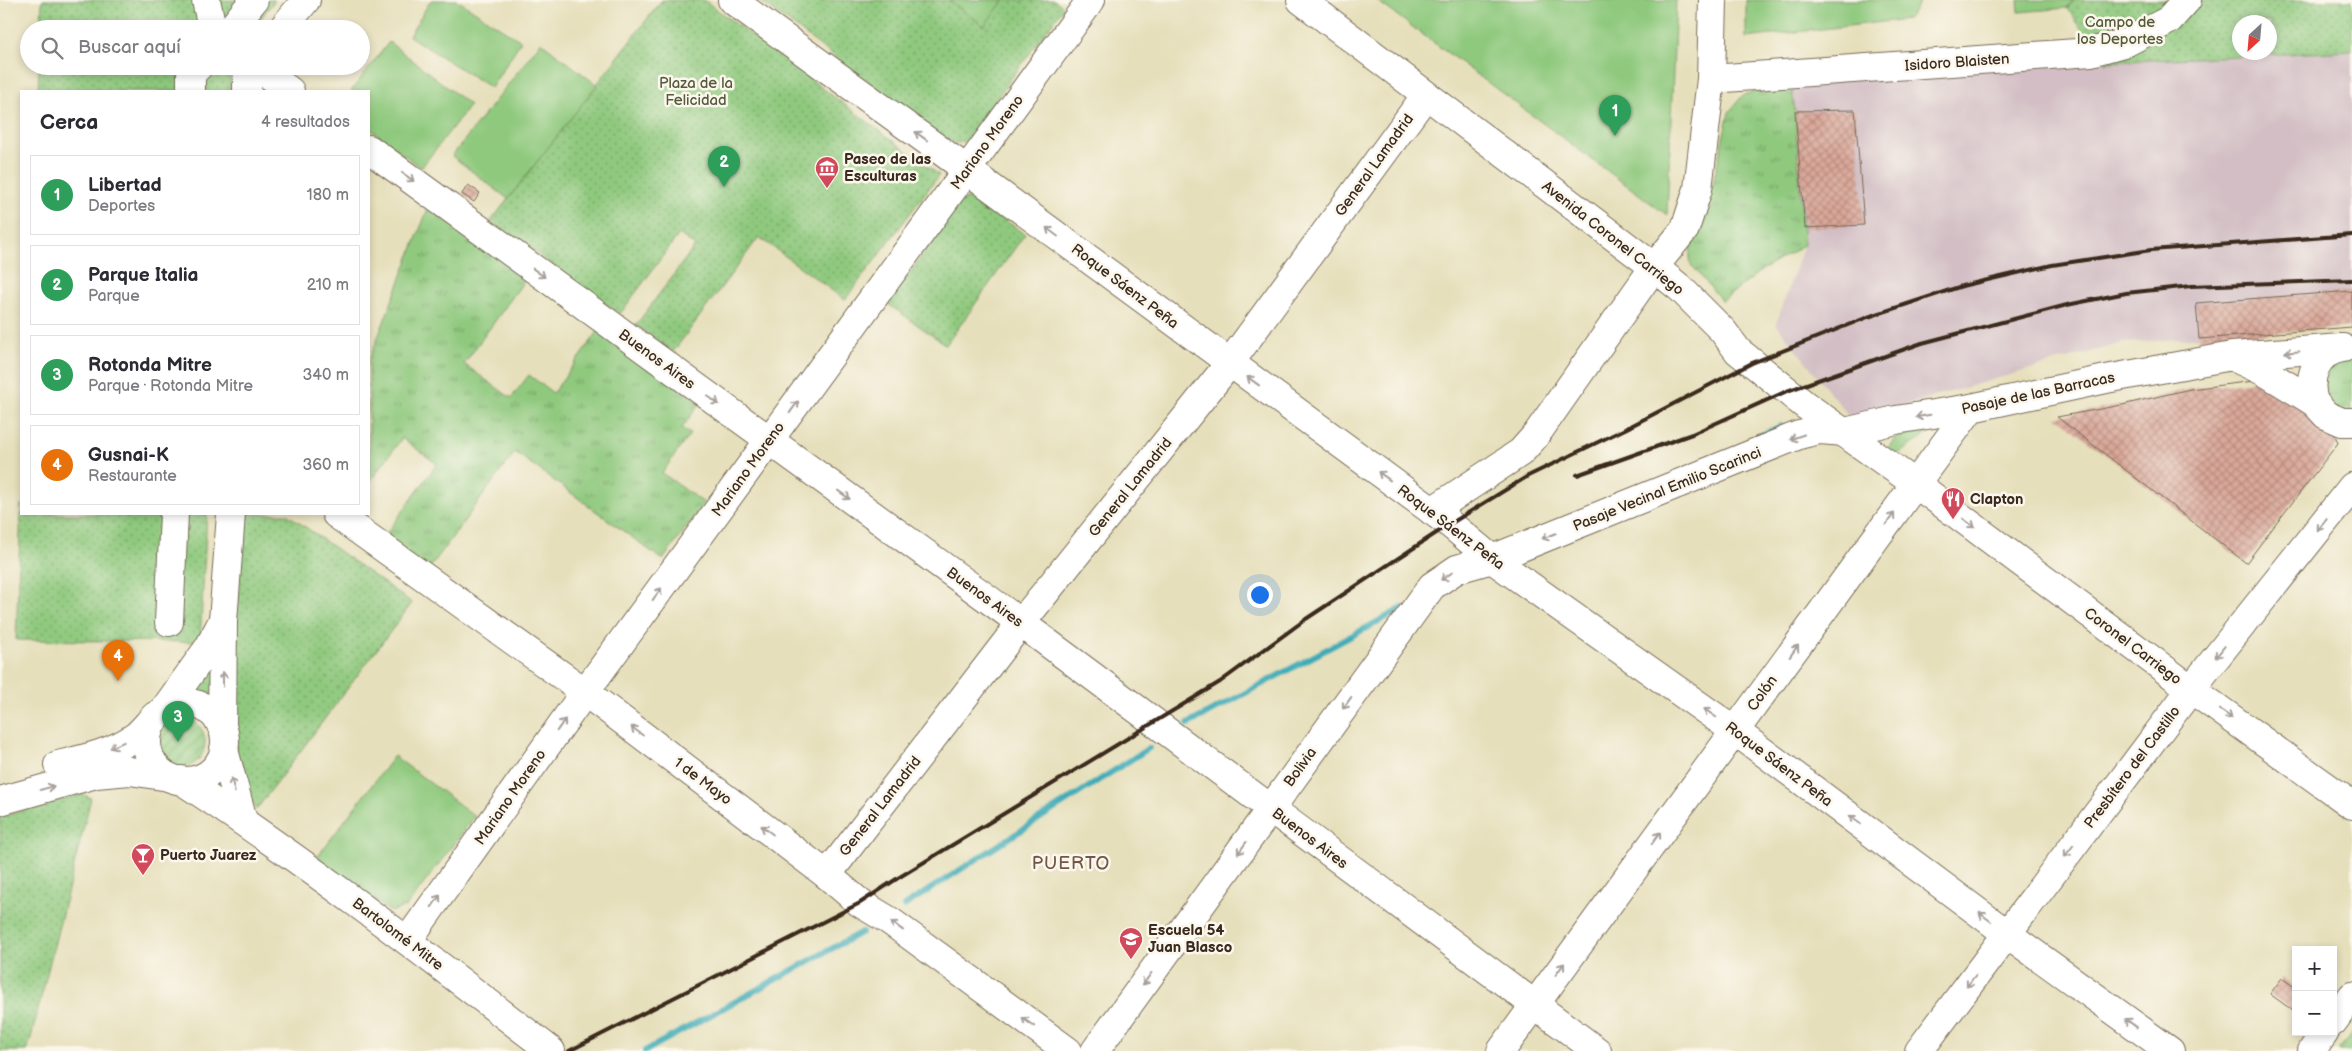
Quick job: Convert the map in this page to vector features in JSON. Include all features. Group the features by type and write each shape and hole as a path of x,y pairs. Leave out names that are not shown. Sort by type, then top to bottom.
{"street":[{"path":"206,0 210,20"},
{"path":"238,20 254,0"},
{"path":"289,20 306,0"},
{"name":"Roque Sáenz Peña","path":"732,0 1432,511 1492,559 1735,730 2006,934 2170,1051"},
{"name":"Mariano Moreno","path":"408,940 585,692 1091,0"},
{"name":"Avenida Coronel Carriego","path":"1301,0 1654,267 1680,288 1723,331 1738,351 1805,405 1916,484"},
{"path":"1432,511 1521,452 1536,435 1654,267 1685,229 1698,189 1712,79 1713,0"},
{"name":"Isidoro Blaisten","path":"1712,79 2091,52 2127,42 2169,20 2187,0"},
{"path":"191,90 192,75"},
{"path":"247,90 247,81 250,75"},
{"path":"267,75 289,90"},
{"name":"General Lamadrid","path":"827,875 1021,624 1229,364 1426,95"},
{"name":"Buenos Aires","path":"370,150 1021,624 1596,1051"},
{"name":"Pasaje de las Barracas","path":"1845,432 1896,420 1971,408 2106,378 2232,356 2346,348"},
{"name":"Pasaje de las Barracas","path":"2320,408 2311,379 2314,368 2330,352 2346,348"},
{"path":"2232,356 2265,372 2342,422 2352,422"},
{"name":"Colón","path":"1501,1051 1971,408"},
{"path":"2320,408 2352,435"},
{"name":"Pasaje Vecinal Emilio Scarinci","path":"1492,559 1799,435 1820,430 1845,432"},
{"name":"Coronel Carriego","path":"1916,484 2191,689 2352,805"},
{"name":"Presbítero del Castillo","path":"1919,1051 2191,689 2352,487"},
{"path":"170,622 174,515"},
{"path":"0,800 96,774 130,771 175,779 194,780 205,776 220,760 223,738 223,621 231,515"},
{"name":"1 de Mayo","path":"337,515 585,692 827,875 860,903 890,921 1068,1051"},
{"name":"Bolivia","path":"1095,1051 1432,586 1457,569 1492,559"},
{"path":"175,779 159,770 148,751 149,728 209,647 223,621"},
{"path":"0,782 100,753 135,736 161,712 179,703 192,703 205,707 216,716 242,820"},
{"name":"Bartolomé Mitre","path":"175,779 242,820 408,940 551,1051"},
{"path":"2337,1017 2352,996"},
{"path":"2312,1051 2323,1036"}],"shaded area":[{"path":"2352,51 2352,326 2122,343 1852,420 1776,324 1804,245 1795,111 1791,82 2105,62 2232,56 2232,60 2277,60 2277,54"}],"green space":[{"path":"42,0 275,0 260,20 41,20"},
{"path":"431,0 457,0 521,41 491,88 409,36"},
{"name":"Plaza de la Felicidad","path":"662,0 704,0 939,175 845,300 759,237 673,352 636,325 695,246 679,234 620,314 491,221"},
{"path":"759,0 1054,0 1064,7 965,141 958,143 946,140"},
{"path":"948,0 1004,0 984,26"},
{"path":"1376,0 1676,0 1667,215"},
{"path":"1746,0 1921,0 1908,19 1746,38"},
{"path":"2018,0 2073,0 2067,8 2019,12"},
{"name":"Campo de los Deportes","path":"2073,0 2352,0 2352,51 2277,54 2277,15 2232,15 2232,56 2105,62 2067,8"},
{"path":"389,42 470,105 421,168 370,129 370,90 352,90 363,75 370,75 370,66"},
{"path":"541,42 597,85 508,199 452,156"},
{"path":"39,75 231,75 230,90 38,90"},
{"path":"1791,82 1795,111 1804,245 1762,270 1722,301 1689,262 1691,246 1704,223 1729,112 1743,95"},
{"path":"966,199 975,199 1025,234 946,345 888,304 958,204"},
{"path":"429,206 527,277 464,364 511,398 529,375 553,393 600,329 700,403 682,428 690,434 662,473 704,503 663,560 515,452 429,569 384,537 437,464 402,438 370,482 370,357"},
{"path":"2352,357 2352,416 2337,414 2317,386 2322,369"},
{"path":"1942,419 1920,439 1901,452 1894,456 1888,450 1897,437 1904,432 1911,428"},
{"path":"21,515 207,515 200,642 16,640"},
{"path":"243,515 288,515 412,603 256,810 241,775 232,728"},
{"path":"217,657 213,707 200,695 181,693"},
{"path":"174,716 184,716 198,723 205,737 205,747 198,761 184,768 174,768 164,764 157,757 153,747 153,737 157,727 164,720"},
{"path":"394,756 475,816 407,906 391,912 317,857"},
{"path":"82,794 91,798 30,1042 26,1051 0,1051 0,817"},
{"path":"2352,1032 2352,1051 2338,1051"}],"building":[{"path":"1855,110 1864,225 1805,228 1795,111"},
{"path":"468,185 480,193 474,202 462,194"},
{"path":"2352,291 2352,327 2199,339 2196,303"},
{"path":"2262,380 2334,433 2338,443 2246,563 2057,417 2122,405 2190,389"},
{"path":"2282,978 2292,985 2292,1010 2270,994"}],"waterway":[{"path":"1749,441 1782,426"},
{"path":"1188,724 1403,608"},
{"path":"904,906 1149,748"},
{"path":"645,1051 862,932"}],"railway":[{"path":"569,1051 860,903 1220,682 1306,619 1450,524 1528,476 1627,428 1752,363 1868,317 1962,286 2052,265 2151,250 2352,235"},
{"path":"1577,475 1692,434 1787,391 1922,343 2067,305 2126,293 2191,286 2352,280"}],"place":[{"name":"Libertad","path":"1615,136"},
{"name":"Parque Italia","path":"724,187"},
{"name":"Paseo de las Esculturas","path":"827,189"},
{"name":"Clapton","path":"1953,520"},
{"name":"Gusnai-K","path":"118,681"},
{"name":"Rotonda Mitre","path":"178,742"},
{"name":"Puerto Juarez","path":"143,876"},
{"name":"Escuela 54 Juan Blasco","path":"1131,960"}],"district":[{"name":"PUERTO","path":"1071,863"}]}
